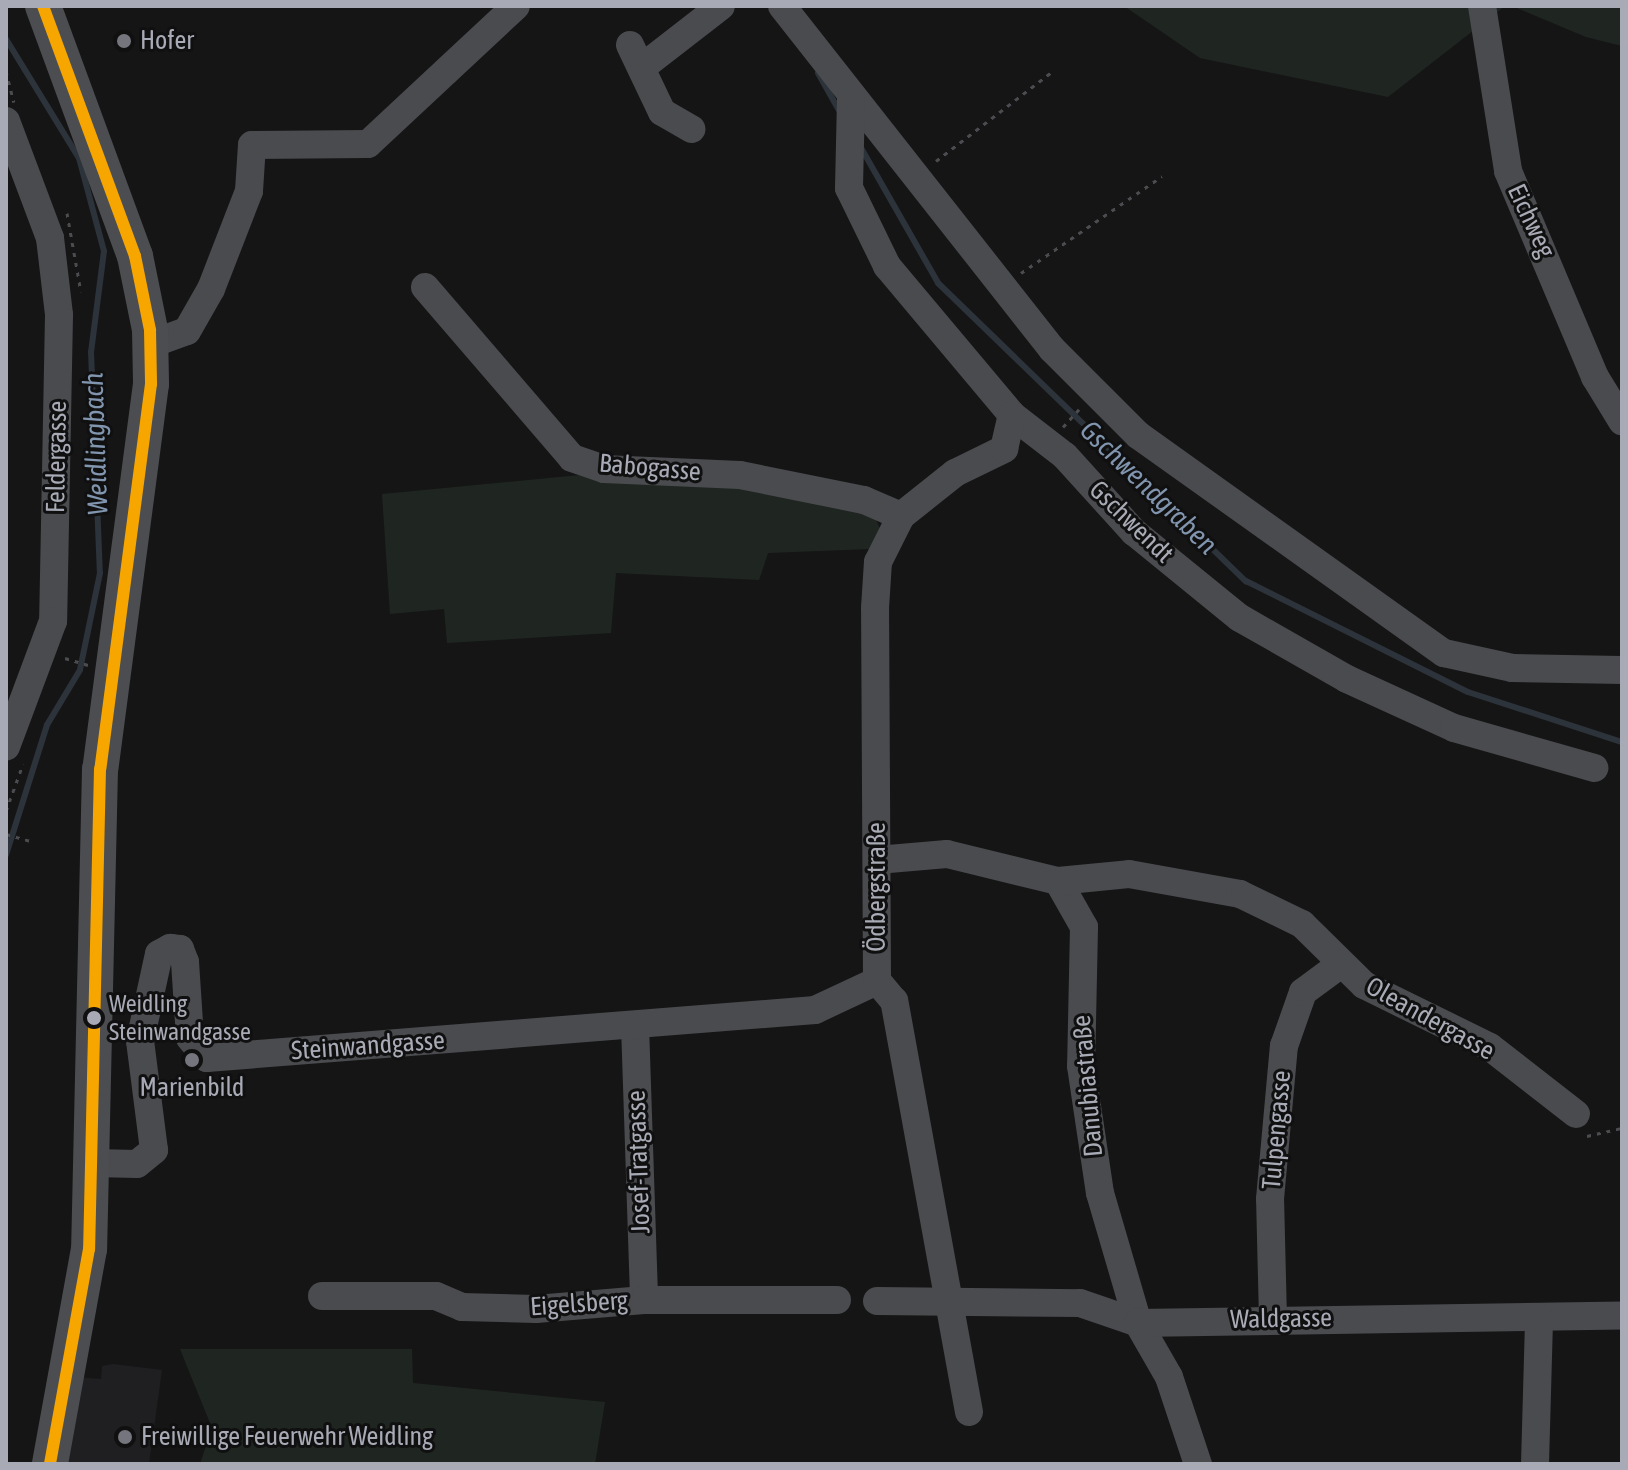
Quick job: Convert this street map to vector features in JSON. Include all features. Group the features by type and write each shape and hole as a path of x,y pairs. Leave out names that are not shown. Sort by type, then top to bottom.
{"main road":[{"path":"43,6 135,256 151,344 144,461 100,769 89,1249 50,1464"}],"street":[{"path":"151,344 187,331 211,289 249,191 252,145 368,144 516,6"},
{"path":"691,129 662,112 644,82 637,55 721,6"},
{"path":"782,6 852,122 912,176 1003,289 1094,394 1138,435 1418,640 1488,665 1622,670"},
{"name":"Eichweg","path":"1482,6 1508,171 1595,377 1622,421"},
{"name":"Feldergasse","path":"6,121 50,238 59,315 53,621 6,747"},
{"name":"Gschwendt","path":"852,122 849,188 887,266 1012,415 1049,441 1134,532 1240,618 1347,679 1454,728 1594,768"},
{"name":"Babogasse","path":"425,287 572,458 604,469 740,475 864,500 901,516"},
{"name":"Ödbergstraße","path":"969,1412 944,1301 894,1001 877,981 878,562 901,516 955,473 1004,449 1012,415"},
{"path":"877,860 947,854 1058,881"},
{"name":"Oleandergasse","path":"1058,881 1129,874 1240,894 1302,924 1341,964 1414,1015 1490,1047 1576,1114"},
{"name":"Danubiastraße","path":"1058,881 1084,927 1081,1066 1100,1193 1138,1323 1169,1377 1198,1464"},
{"name":"Steinwandgasse","path":"93,1163 137,1164 154,1150 140,1041 159,954 170,948 180,949 185,962 190,1038 207,1058 815,1010 877,981"},
{"name":"Tulpengasse","path":"1273,1319 1270,1199 1284,1046 1303,992 1341,964"},
{"name":"Josef-Tratgasse","path":"635,1025 644,1300"},
{"name":"Eigelsberg","path":"322,1296 436,1296 462,1307 536,1309 644,1300 837,1300"},
{"path":"877,1301 944,1301"},
{"name":"Waldgasse","path":"944,1301 1080,1303 1138,1323 1622,1315"},
{"path":"1535,1464 1539,1317"}],"path":[{"path":"912,176 1053,71"},
{"path":"1003,289 1162,176"},
{"path":"1049,441 1094,394"},
{"path":"57,656 94,666"},
{"path":"6,834 30,841"}],"shaded area":[{"path":"1124,6 1505,6 1388,97 1200,58"},
{"path":"1512,6 1622,6 1622,46 1586,37"},
{"path":"580,475 748,483 874,515 880,529 870,549 768,553 759,580 616,573 611,633 447,643 444,609 390,614 382,494"},
{"path":"180,1349 412,1349 413,1383 605,1402 595,1464 200,1464 212,1428"},
{"path":"113,1364 162,1370 149,1464 62,1464 76,1377 101,1379 102,1366"}],"waterway":[{"name":"Weidlingbach","path":"6,39 79,158 104,251 91,352 100,573 80,670 47,725 6,855"},
{"name":"Gschwendgraben","path":"818,73 840,112"},
{"name":"Gschwendgraben","path":"860,146 938,283 1246,581 1468,692 1622,742"}],"transit line":[{"path":"43,6 135,256 150,330 151,384 100,769 89,1249 50,1464"}],"place":[{"name":"Hofer","path":"124,41"},
{"name":"Weidling Steinwandgasse","path":"94,1018"},
{"name":"Marienbild","path":"192,1060"},
{"name":"Freiwillige Feuerwehr Weidling","path":"125,1437"}]}
